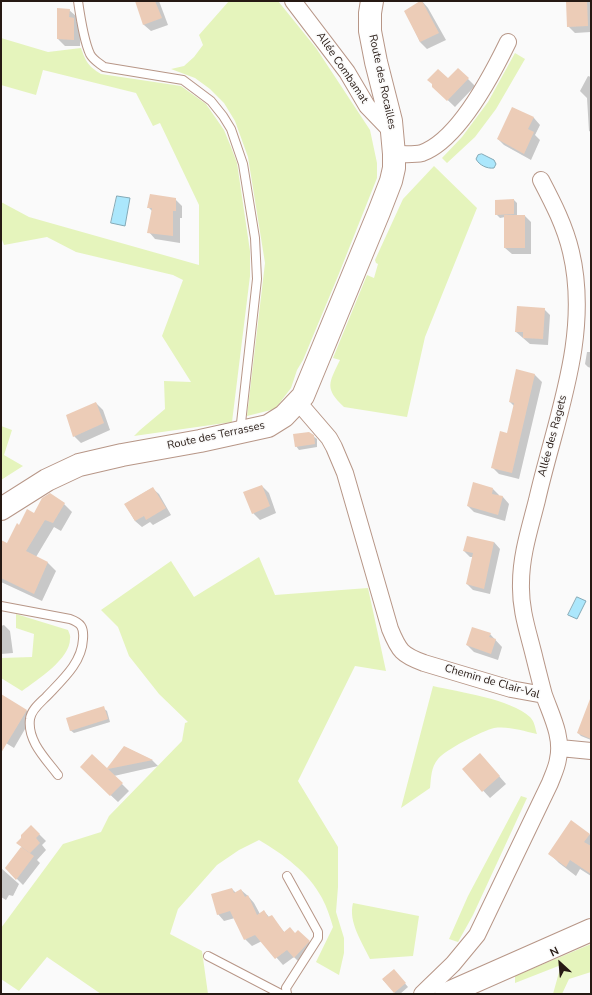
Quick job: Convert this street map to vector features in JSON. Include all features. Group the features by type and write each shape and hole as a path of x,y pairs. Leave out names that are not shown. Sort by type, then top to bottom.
{"street":[{"name":"Allée Combamat","path":"293,1 347,72 367,106 394,142"},
{"name":"Route des Rocailles","path":"372,1 370,22 372,42 389,111 394,142"},
{"path":"394,142 421,153 438,144 454,130 479,95 499,62 508,42"},
{"name":"Route des Terrasses","path":"1,509 47,480 79,465 122,455 261,428 272,424 284,416 298,402 307,388 379,212 391,181 394,142"},
{"name":"Allée des Ragets","path":"541,180 564,226 568,239 575,273 578,308 574,347 568,378 543,474 522,571 521,595 524,619 544,695"},
{"name":"Chemin de Clair-Val","path":"298,402 329,438 345,473 390,629 402,651 411,658 424,663 511,689 544,695 554,721 560,748 558,760 550,783 477,935 453,964 422,994"},
{"path":"560,748 591,751"},
{"path":"446,994 591,930"}],"lane":[{"path":"78,1 80,17 90,55 97,62 104,67 183,80 211,101 231,129 235,139 244,171 254,226 257,258 257,278 240,433"},
{"path":"1,606 78,621 84,630 83,644 72,669 40,702 30,719 30,731 37,746 58,775"},
{"path":"287,876 318,932 318,938 286,988 287,994"},
{"path":"208,956 281,994"}],"green space":[{"path":"229,1 278,1 316,48 370,130 377,163 377,178 303,360 297,370 291,388 275,409 247,416 265,263 248,157 235,121 224,103 210,89 195,78 171,69 184,66 194,57 203,45 199,35"},
{"path":"1,38 48,52 81,48 88,63 93,69 101,74 181,86 206,104 224,130 237,163 250,251 250,276 232,422 134,436 165,409 164,381 191,382 162,336 183,280 173,275 76,252 47,237 4,245 1,237 1,202 29,217 199,265 199,205 160,123 153,126 136,93 43,70 36,95 1,85"},
{"path":"515,53 525,59 496,109 475,137 447,163 442,158 462,137 488,102"},
{"path":"434,166 477,208 425,337 407,417 344,407 333,395 331,390 331,380 340,360 333,358 367,275 374,278 378,264 375,260 403,199"},
{"path":"1,426 12,430 4,455 23,466 1,480"},
{"path":"259,557 275,595 368,588 386,671 355,666 298,781 338,847 338,887 336,912 344,938 344,953 339,975 316,962 333,927 327,908 317,889 295,865 277,851 259,840 239,850 217,865 178,909 170,934 202,951 208,994 101,994 47,957 19,991 1,979 1,928 63,844 101,832 109,816 182,741 185,723 188,722 159,694 129,656 118,627 101,610 171,561 194,597"},
{"path":"16,614 68,630 70,637 69,647 59,661 44,675 22,691 1,678 1,658 32,657 34,634 16,628"},
{"path":"433,686 484,697 510,705 532,719 537,734 511,728 494,728 464,741 438,759 432,773 430,788 401,808"},
{"path":"521,796 527,798 473,915 458,942 449,939 468,896"},
{"path":"353,903 419,916 413,956 370,959 354,925 352,917"},
{"path":"591,944 591,972 569,979 562,994 553,994 561,965 515,983 515,976"}],"water":[{"path":"482,154 494,160 496,164 494,168 481,165 477,161 476,159 478,155"},
{"path":"117,196 130,198 125,226 111,223"},
{"path":"577,597 586,601 577,619 568,615"}],"building":[{"path":"135,1 155,1 162,18 143,25"},
{"path":"422,1 439,33 420,42 404,11"},
{"path":"566,1 587,1 588,26 567,27"},
{"path":"57,8 70,9 69,17 74,18 74,40 57,39"},
{"path":"458,68 469,78 447,101 432,87 432,84 427,80 438,69 448,78"},
{"path":"512,107 534,117 528,129 534,132 524,154 497,139"},
{"path":"150,194 176,198 176,211 173,211 173,236 147,233 152,208 147,208"},
{"path":"514,199 514,214 495,215 495,200"},
{"path":"504,215 525,215 525,248 504,248"},
{"path":"517,306 545,308 543,339 523,338 523,332 515,332"},
{"path":"516,369 535,374 512,473 491,468 500,431 507,433 514,403 509,402"},
{"path":"96,402 104,423 73,437 66,415"},
{"path":"309,432 314,435 315,444 295,447 293,434"},
{"path":"473,482 493,488 492,494 503,496 498,515 467,506"},
{"path":"262,485 270,506 252,514 243,492"},
{"path":"153,487 166,508 146,520 144,516 135,521 124,504"},
{"path":"50,493 65,503 53,523 45,520 26,551 48,562 34,594 1,578 1,540 7,543 17,523 19,525 27,509 34,513 42,498"},
{"path":"467,536 494,542 484,589 466,584 473,553 463,551"},
{"path":"472,627 491,633 489,637 496,639 491,654 466,645"},
{"path":"1,694 27,710 1,753"},
{"path":"590,699 591,700 591,739 577,733"},
{"path":"104,706 108,719 70,731 66,718"},
{"path":"124,746 153,760 108,769 123,783 110,796 80,767 92,754 107,768"},
{"path":"480,753 500,776 482,792 462,769"},
{"path":"571,820 590,834 584,842 591,846 591,874 570,860 566,867 548,854"},
{"path":"31,825 40,834 36,838 40,843 30,853 16,843 21,838 21,835"},
{"path":"21,847 34,856 16,880 5,868"},
{"path":"232,888 234,893 241,889 245,897 248,895 257,915 264,910 268,917 272,915 284,932 290,927 295,933 298,930 310,941 294,958 287,950 275,959 255,935 244,940 230,911 217,915 211,894"},
{"path":"394,969 406,983 394,993 382,979"}]}
